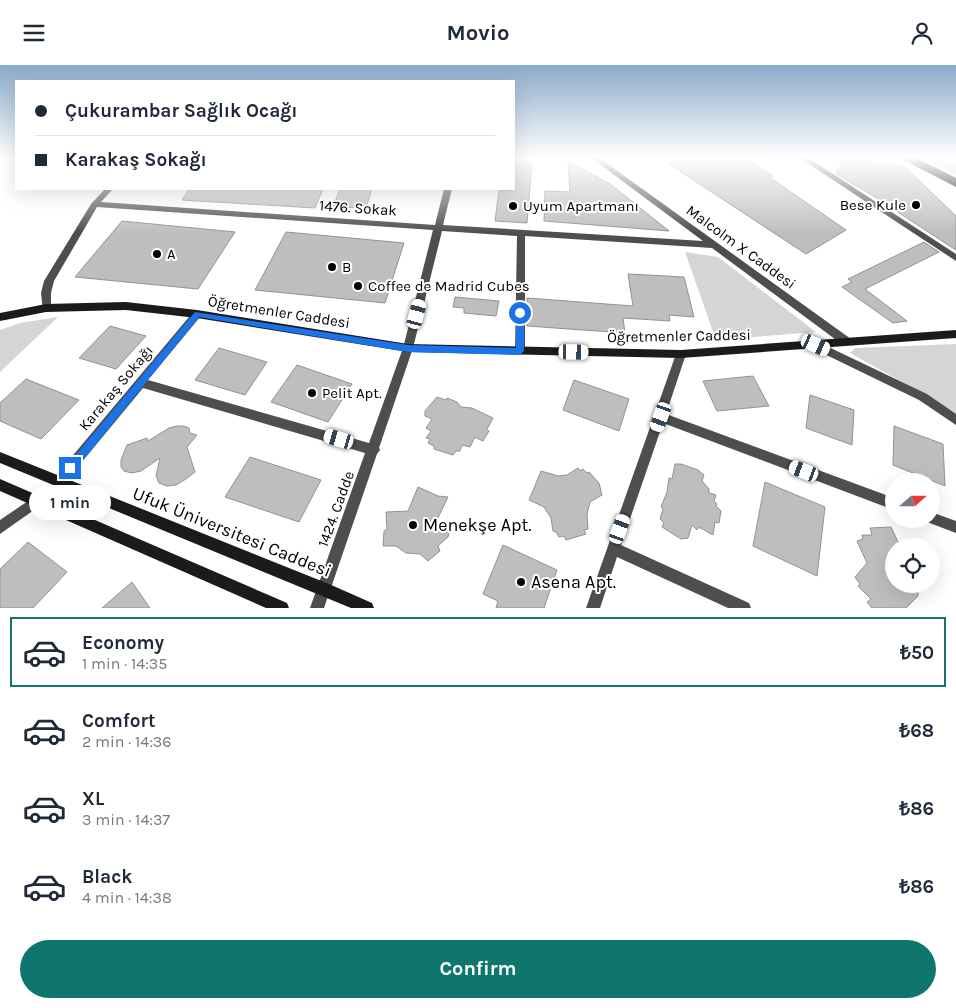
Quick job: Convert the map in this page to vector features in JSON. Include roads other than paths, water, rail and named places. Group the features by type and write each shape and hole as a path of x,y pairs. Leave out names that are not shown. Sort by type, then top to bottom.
{"street":[{"name":"Malcolm X Caddesi","path":"629,182 847,342"},
{"path":"841,182 956,258"},
{"path":"46,307 46,293 49,281 95,204 108,190"},
{"name":"1424. Cadde","path":"317,608 374,450 408,348 448,190"},
{"name":"1476. Sokak","path":"95,204 440,227 521,235 716,245"},
{"path":"520,351 521,235"},
{"name":"Öğretmenler Caddesi","path":"0,323 46,307"},
{"name":"Öğretmenler Caddesi","path":"0,317 46,307 126,307 197,314 408,348 682,354 956,334"},
{"name":"Karakaş Sokağı","path":"58,482 142,383 197,314"},
{"path":"816,345 923,397 956,420"},
{"path":"593,608 682,354"},
{"path":"142,383 374,450"},
{"path":"661,417 885,501"},
{"name":"Ufuk Üniversitesi Caddesi","path":"0,457 367,608"},
{"path":"0,485 282,608"},
{"path":"0,528 37,501"},
{"path":"940,521 956,527"},
{"path":"613,548 744,608"}],"place":[{"name":"Bese Kule","path":"916,205"},
{"name":"Uyum Apartmanı","path":"513,206"},
{"name":"A","path":"157,254"},
{"name":"B","path":"332,267"},
{"name":"Coffee de Madrid Cubes","path":"358,286"},
{"name":"Pelit Apt.","path":"312,393"},
{"name":"Menekşe Apt.","path":"413,525"},
{"name":"Asena Apt.","path":"521,582"}]}
